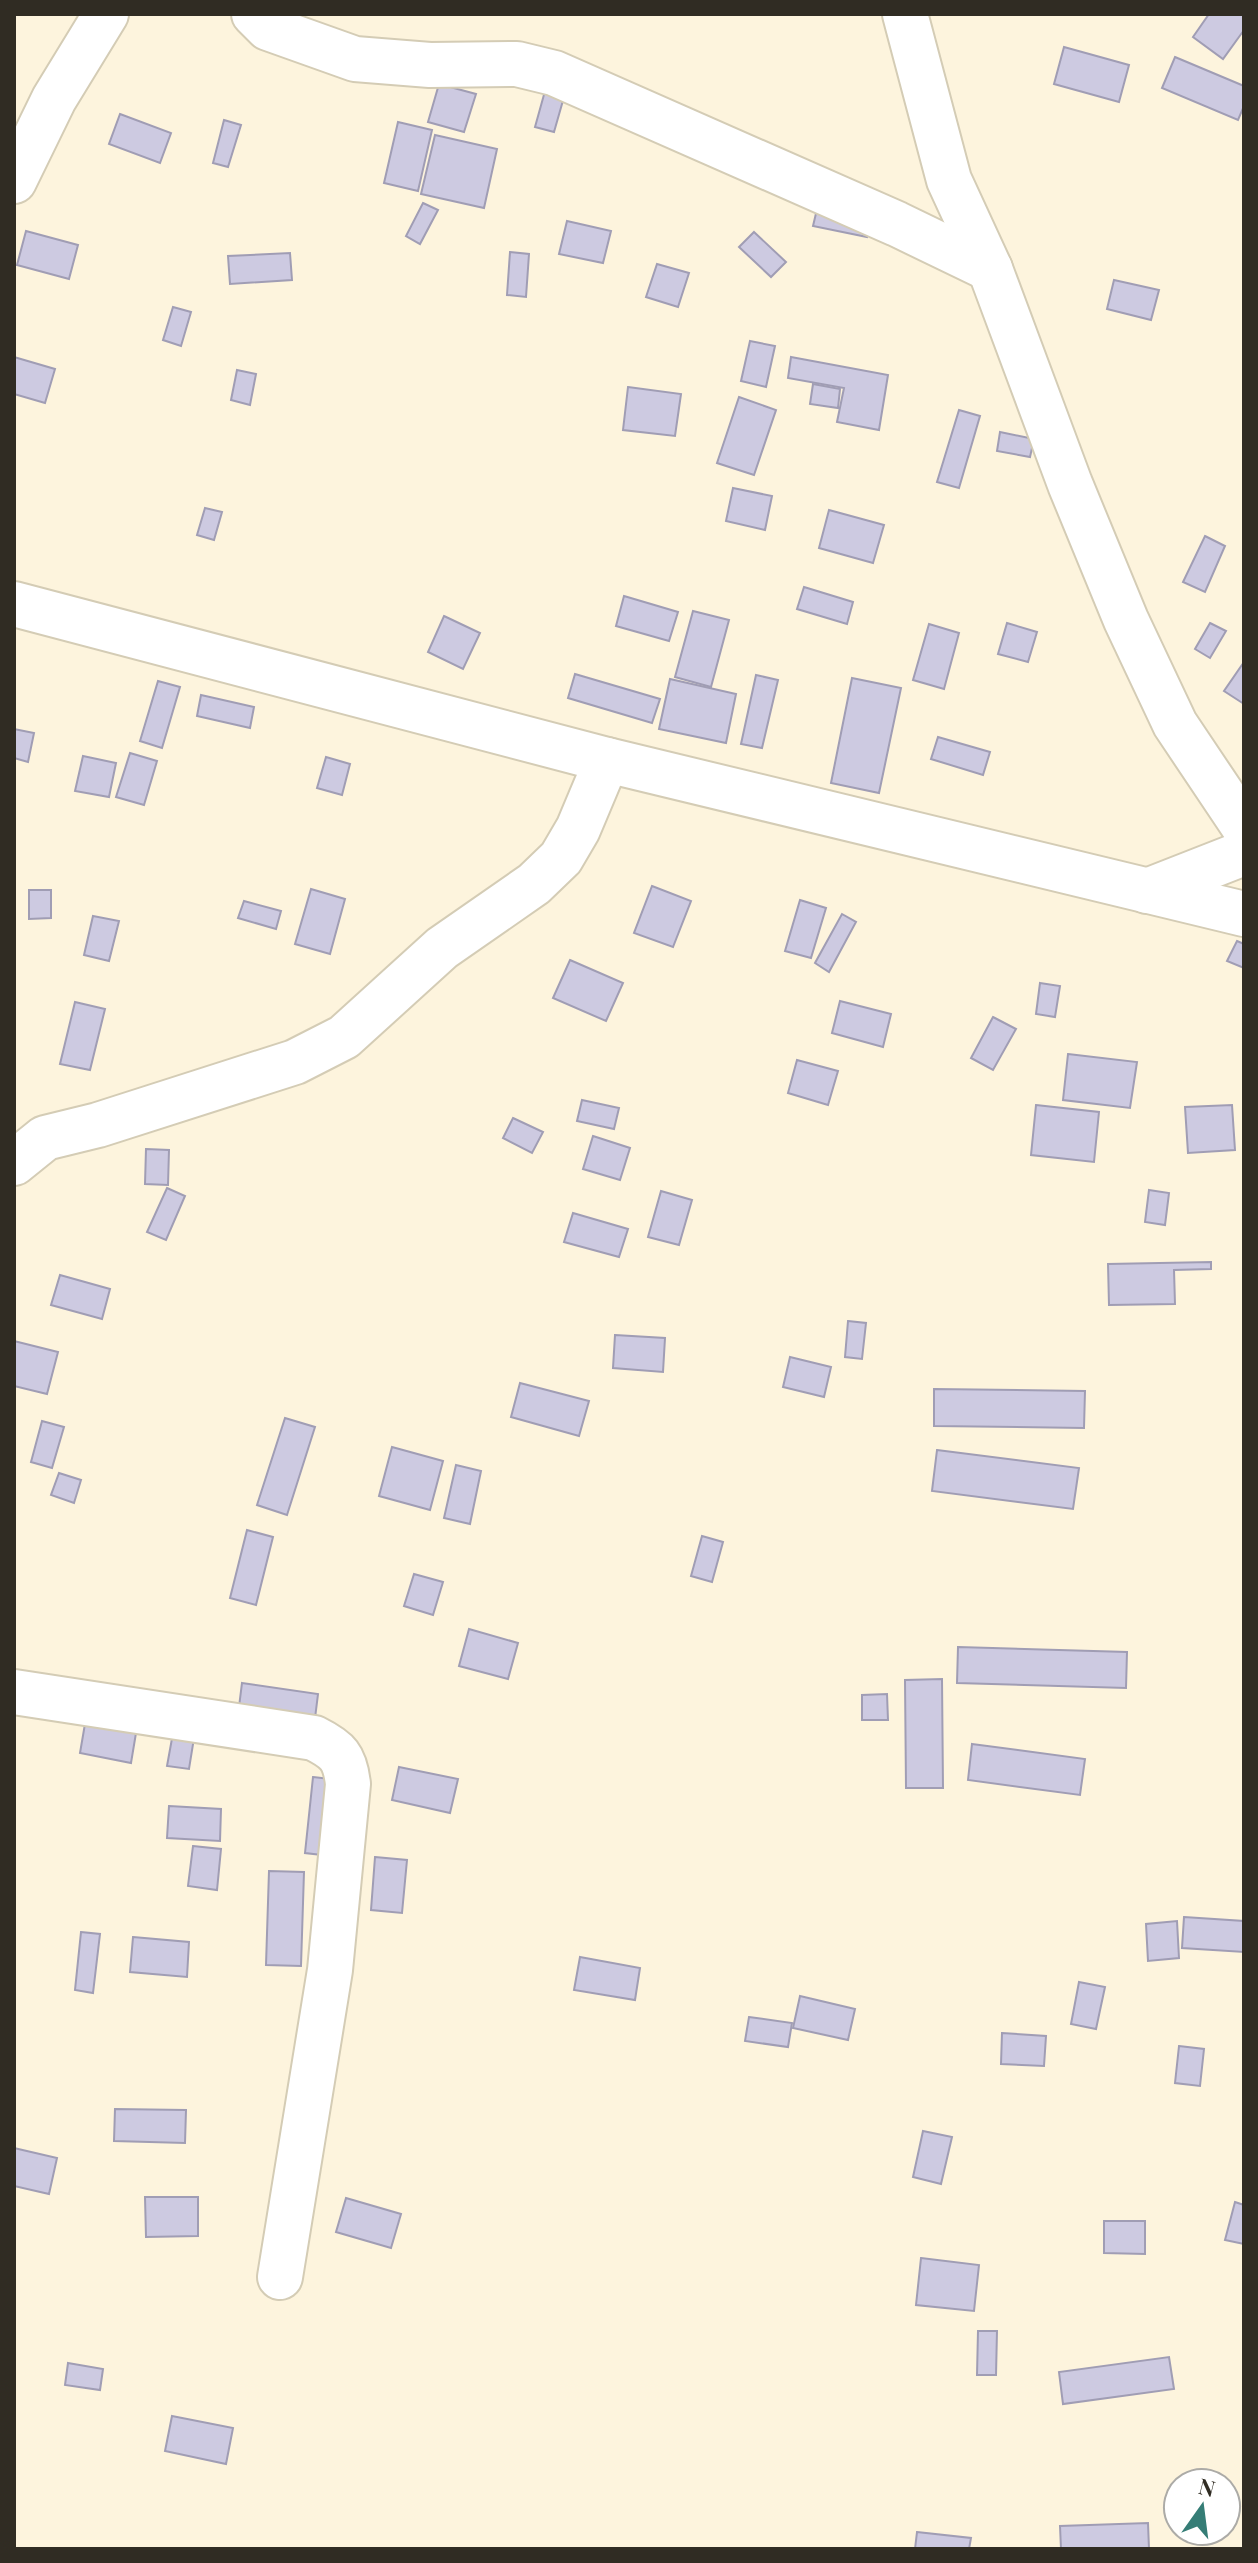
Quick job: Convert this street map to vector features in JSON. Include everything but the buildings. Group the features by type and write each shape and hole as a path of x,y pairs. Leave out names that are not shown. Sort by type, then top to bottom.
{"street":[{"path":"14,181 54,99 106,14"},
{"path":"254,14 268,28 355,59 430,65 517,64 554,73 897,224 990,269"},
{"path":"905,14 949,180 990,269 1070,484 1126,620 1175,724 1244,827"},
{"path":"14,604 607,760 1244,914"},
{"path":"14,1163 45,1138 98,1125 295,1062 344,1037 442,948 534,884 561,858 578,829 607,760"},
{"path":"1147,891 1244,853"},
{"path":"14,1692 314,1738 335,1749 346,1761 348,1784 330,1970 280,2277"}]}
